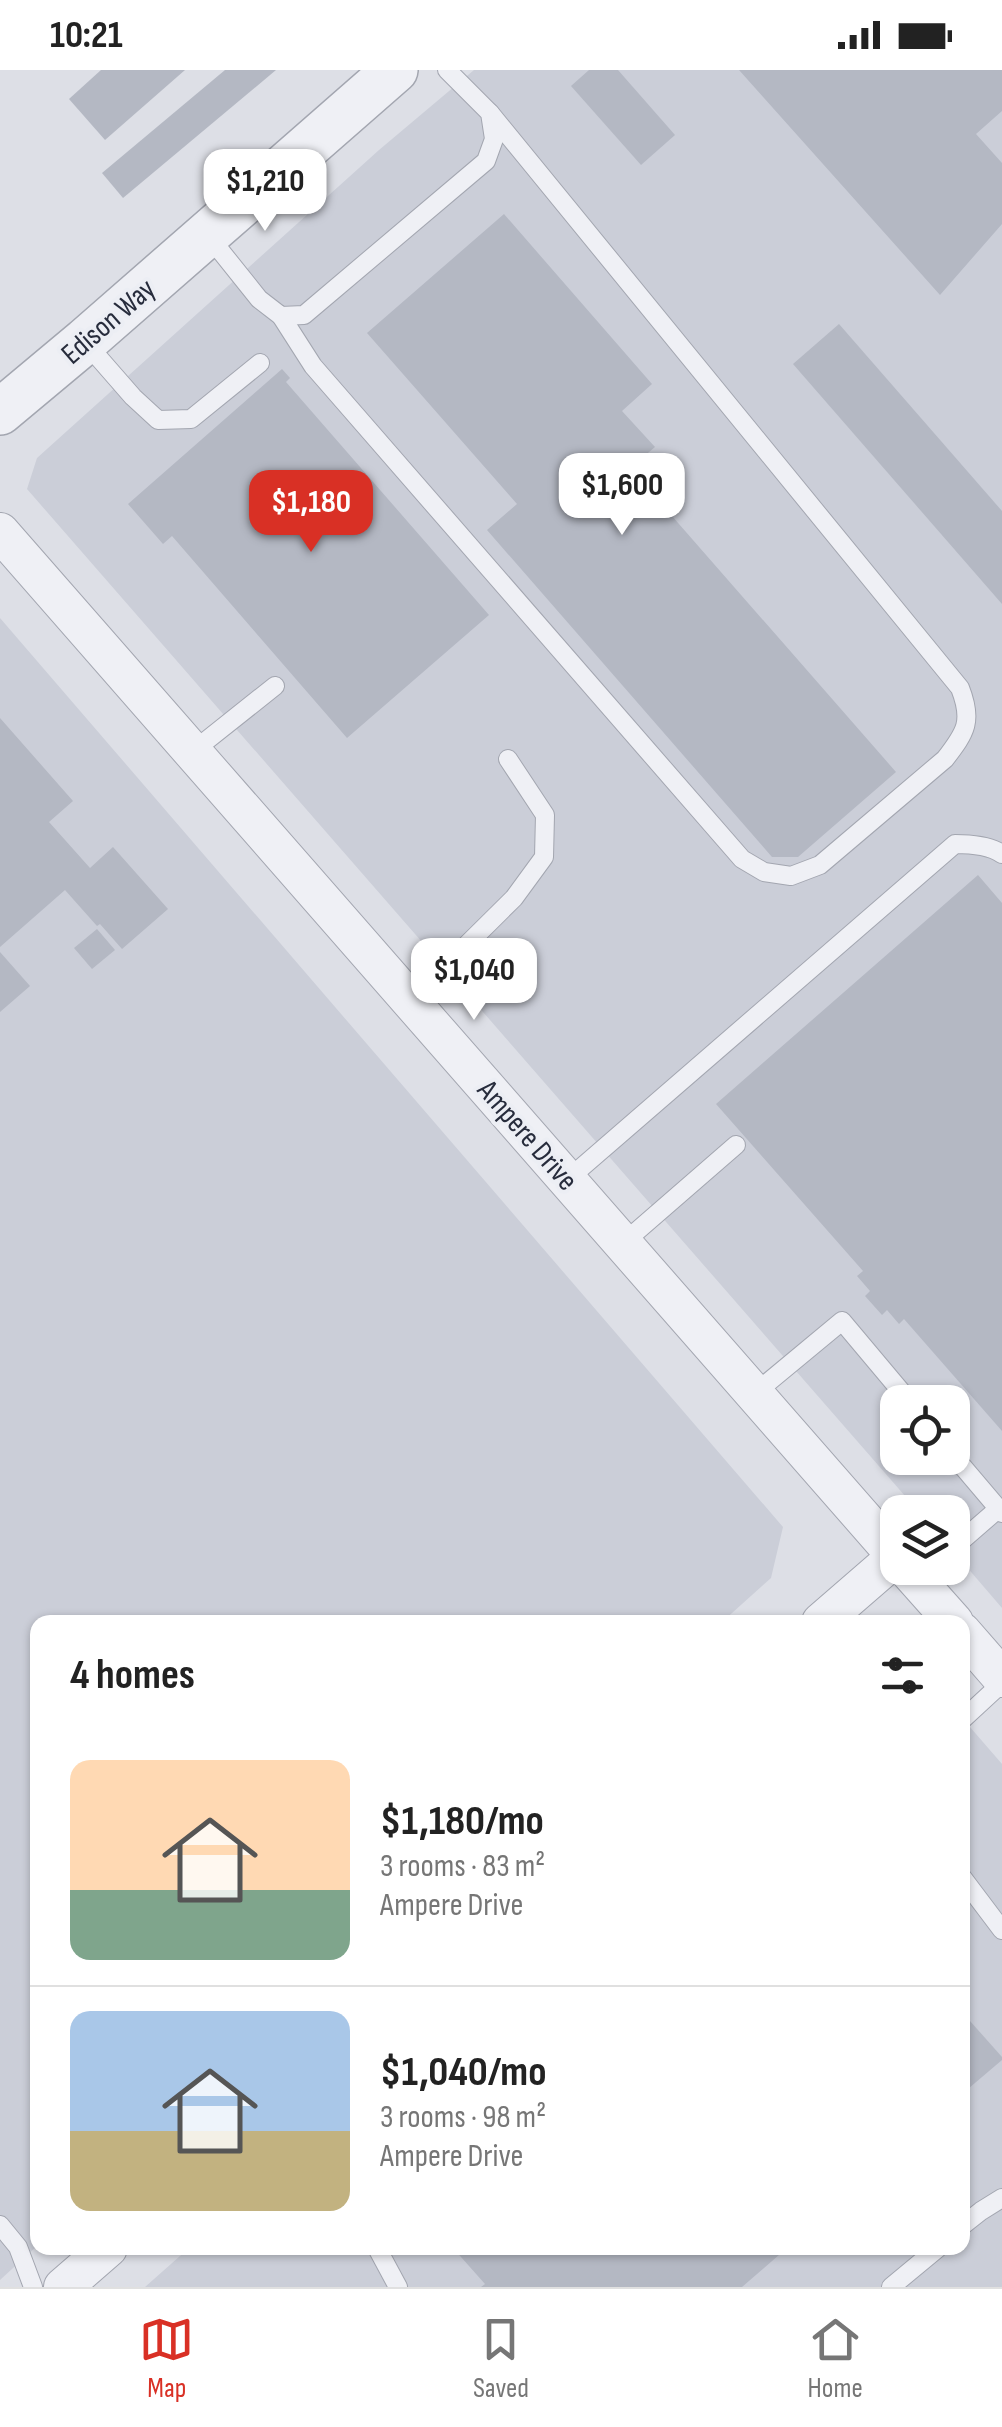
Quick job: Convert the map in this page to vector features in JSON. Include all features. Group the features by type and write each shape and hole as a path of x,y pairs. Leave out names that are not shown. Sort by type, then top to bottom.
{"street":[{"name":"Edison Way","path":"0,412 395,70"},
{"name":"Ampere Drive","path":"0,532 880,1533"},
{"path":"832,1615 880,1585"},
{"name":"Ampere Drive","path":"925,1585 948,1615"},
{"path":"970,1642 1002,1680"},
{"path":"63,2287 100,2255"}],"lane":[{"path":"207,234 259,300 282,316 313,366 742,859 764,872 791,876 820,865 946,760 960,739 969,711 960,688 490,113 446,70"},
{"path":"282,316 304,315 486,161 494,139 490,113"},
{"path":"85,342 158,420 192,419 260,363"},
{"path":"192,752 275,686"},
{"path":"410,1001 514,898 544,857 545,815 508,759"},
{"path":"567,1180 955,844 998,850 1002,854"},
{"path":"622,1244 736,1145"},
{"path":"754,1394 842,1320 896,1385"},
{"path":"970,1475 1000,1511 970,1535"},
{"path":"970,1712 1002,1680"},
{"path":"970,1888 1002,1930"},
{"path":"970,2219 1002,2198"},
{"path":"0,2225 18,2247 33,2287"},
{"path":"380,2255 398,2287"},
{"path":"891,2287 930,2255"}],"shaded area":[{"path":"474,70 1002,70 1002,1608 970,1571 970,1495 904,1495 887,1475 970,1475 970,1385 880,1385 880,1467 27,489 37,458 379,150"},
{"path":"0,618 783,1527 771,1578 730,1615 30,1615 30,2252 0,2280"},
{"path":"970,1727 1002,1764 1002,2287 145,2287 181,2255 970,2255"}],"building":[{"path":"101,70 185,70 105,140 69,99"},
{"path":"225,70 276,70 123,198 102,173"},
{"path":"589,70 618,70 675,135 641,165 571,86"},
{"path":"739,70 1002,70 1002,111 976,134 1002,163 1002,224 940,295"},
{"path":"504,214 652,384 622,411 655,447 630,468 896,772 798,857 772,857 487,530 517,504 367,333"},
{"path":"839,324 1002,511 1002,604 793,364"},
{"path":"282,369 290,378 286,382 489,615 347,738 172,536 163,544 128,504"},
{"path":"0,718 73,801 49,822 90,868 113,847 168,909 122,949 65,890 0,947"},
{"path":"978,875 1002,903 1002,1431 970,1394 970,1385 962,1385 904,1319 899,1324 887,1310 882,1315 865,1296 870,1291 857,1276 863,1271 716,1104"},
{"path":"97,929 115,950 92,969 74,948"},
{"path":"0,952 30,986 0,1012"},
{"path":"970,2021 1002,2057 970,2087"},
{"path":"459,2255 779,2255 742,2287 481,2287 485,2284"}]}
